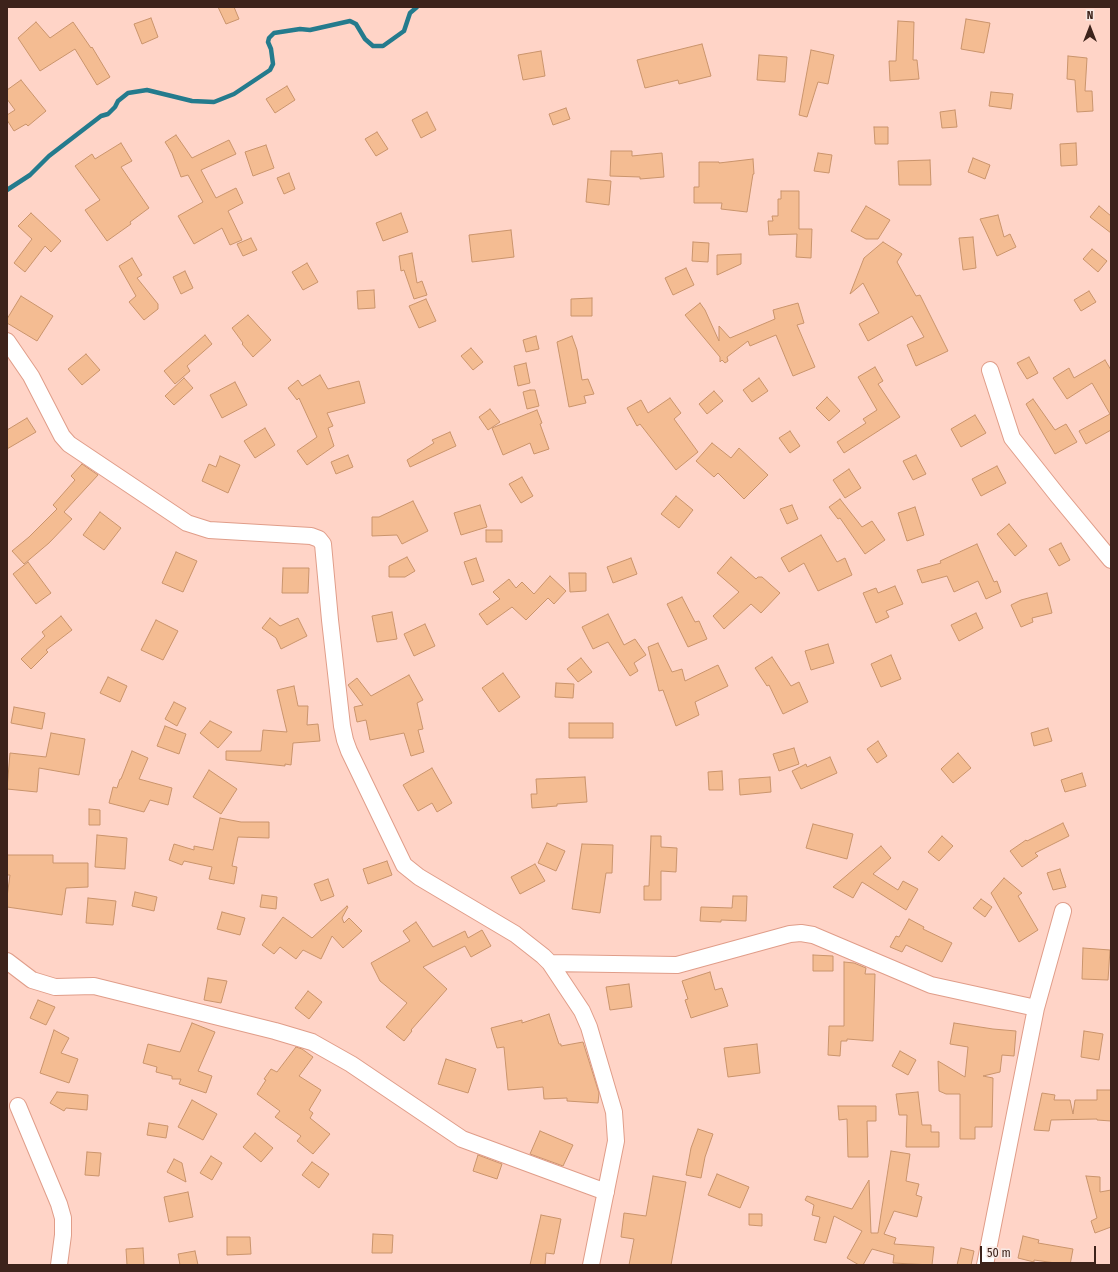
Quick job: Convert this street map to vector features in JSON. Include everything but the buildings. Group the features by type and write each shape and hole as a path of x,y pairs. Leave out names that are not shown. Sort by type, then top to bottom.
{"street":[{"path":"7,341 31,376 62,436 69,444 187,523 209,530 311,536 319,539 323,544 330,628 345,740 404,865 419,877 515,934 550,963 586,1018 614,1112 616,1141 591,1265"},
{"path":"990,370 1012,438 1111,560"},
{"path":"985,1265 1036,1008 1063,911"},
{"path":"550,963 677,965 790,934 801,933 813,935 931,986 1036,1008"},
{"path":"7,961 32,980 55,986 94,986 275,1031 312,1042 351,1064 462,1139 606,1192"},
{"path":"18,1106 63,1218 63,1235 58,1265"}],"waterway":[{"path":"7,190 30,175 49,156 101,116 108,114 115,107 118,101 128,93 147,90 192,101 214,102 234,94 270,70 273,64 271,49 268,42 269,38 274,33 300,29 310,30 350,21 356,24 365,39 373,46 383,46 404,31 410,13 417,7"}]}
